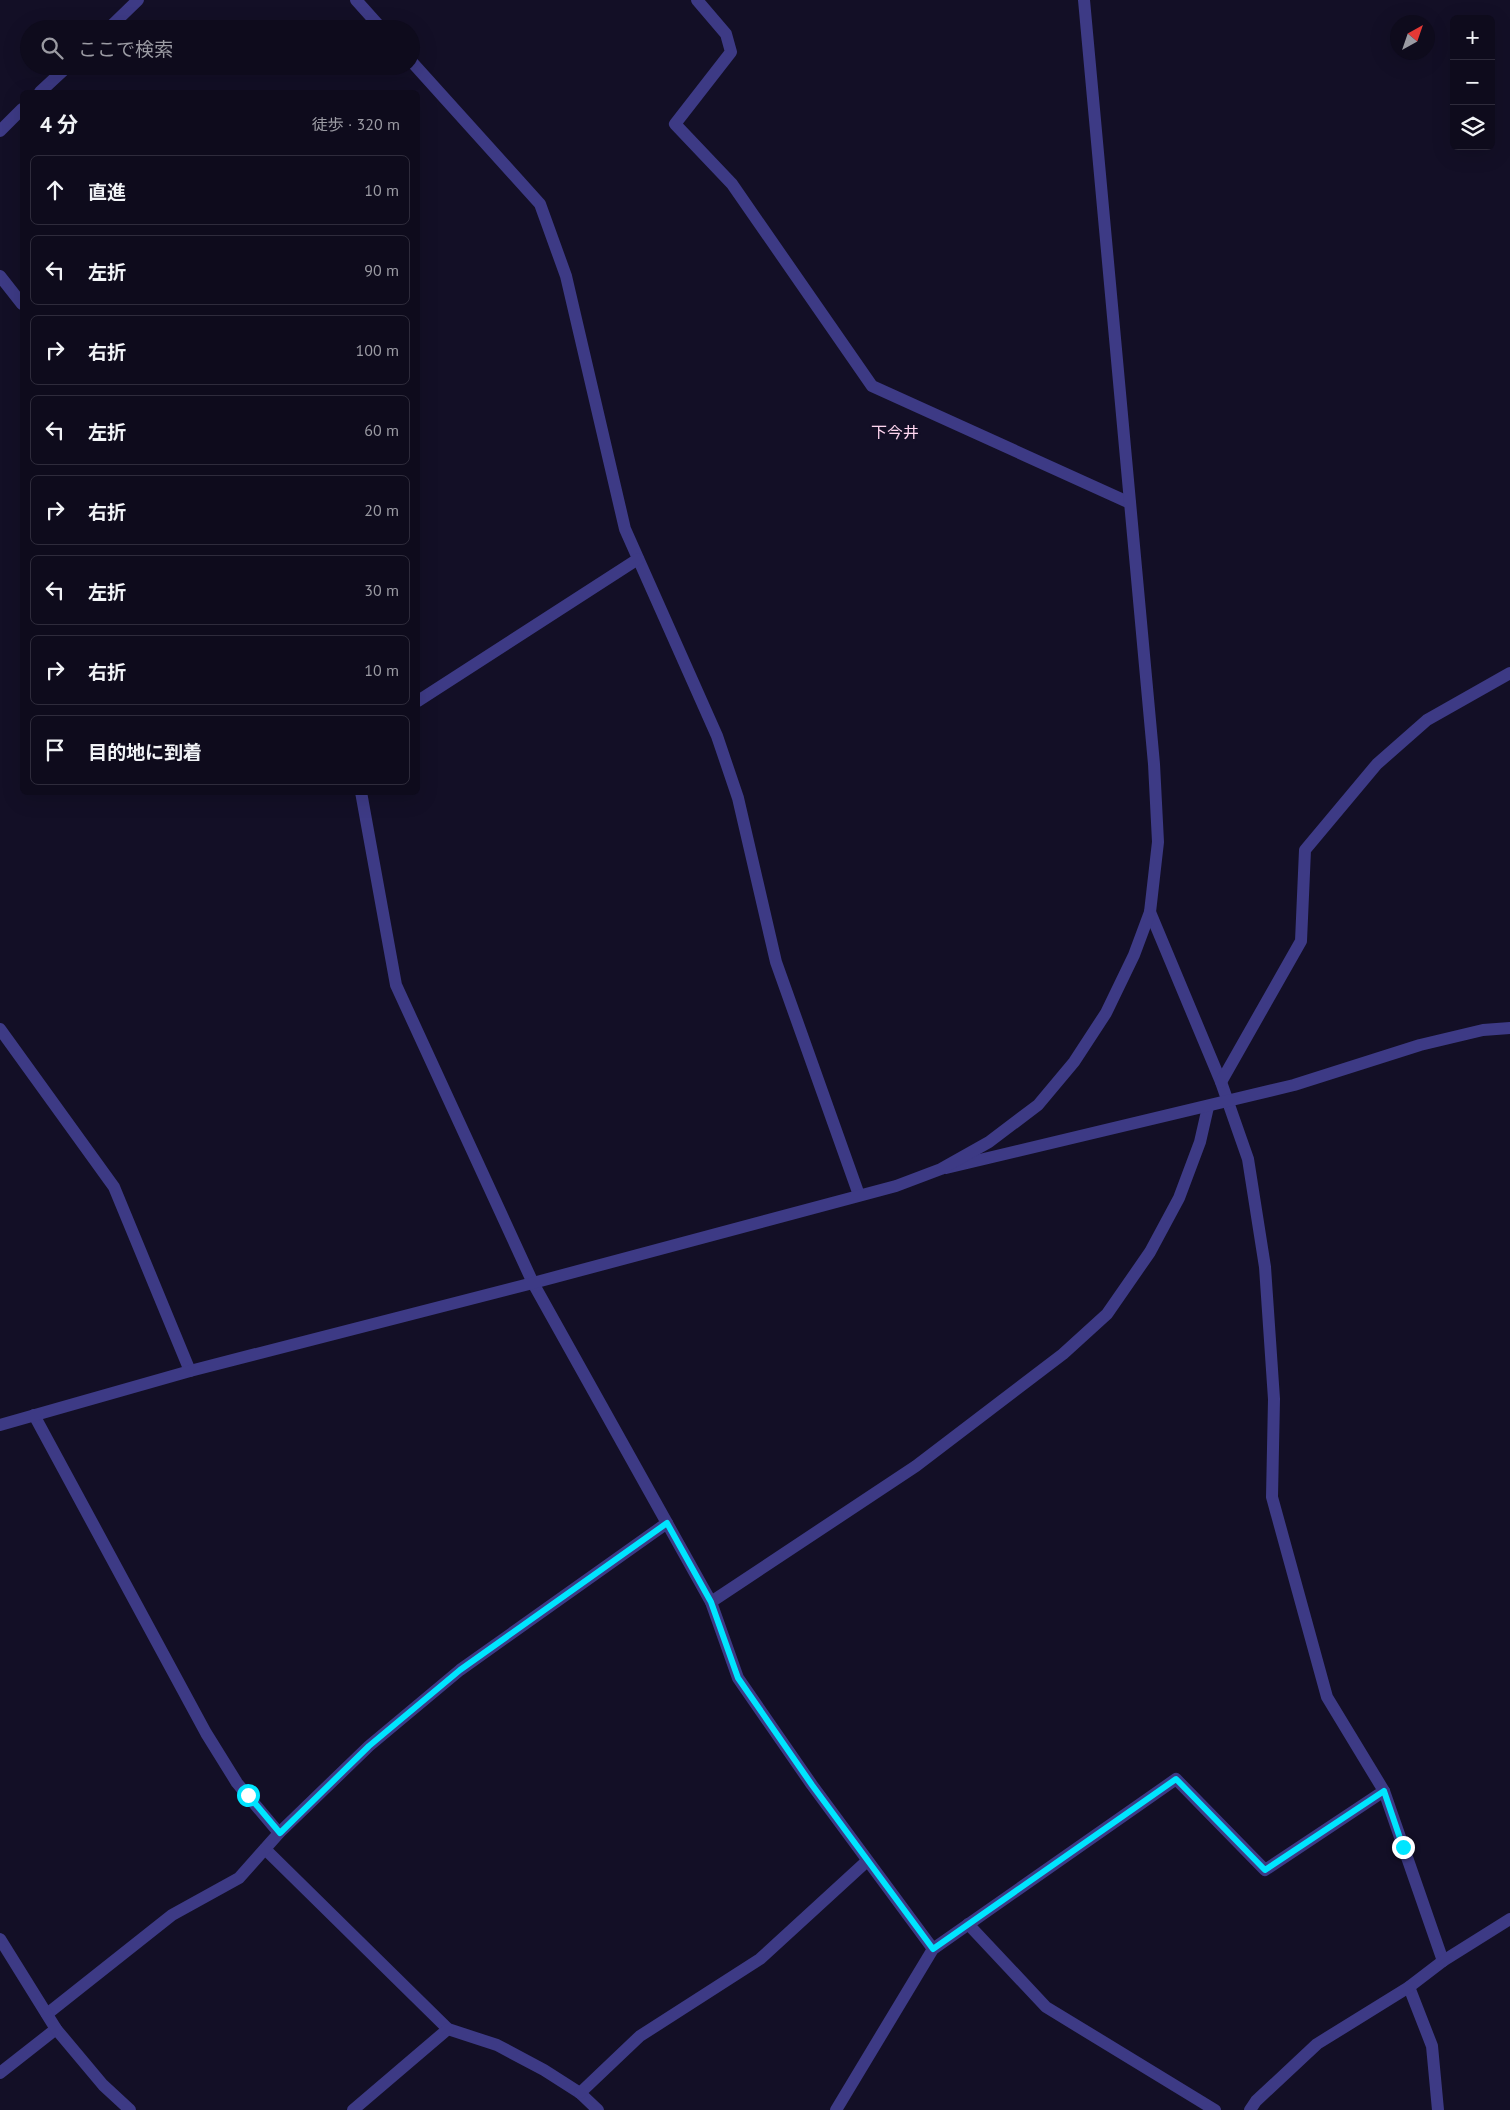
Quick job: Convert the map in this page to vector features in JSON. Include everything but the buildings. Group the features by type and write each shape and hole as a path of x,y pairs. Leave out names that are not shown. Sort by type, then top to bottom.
{"street":[{"path":"117,20 138,0"},
{"path":"356,0 374,20"},
{"path":"697,0 726,34 732,52 675,124 732,184 872,386 1130,503"},
{"path":"941,1169 989,1142 1038,1105 1074,1062 1106,1013 1134,955 1150,912 1158,842 1154,764 1084,0"},
{"path":"420,71 540,204 566,276 625,529 718,736 738,798 776,962 859,1195"},
{"path":"42,90 58,75"},
{"path":"0,131 20,111"},
{"path":"0,276 20,301"},
{"path":"420,700 638,560"},
{"path":"1221,1082 1301,941 1304,850 1377,764 1420,726 1427,720 1510,673"},
{"path":"362,795 396,985 533,1283 711,1602 738,1678 812,1785 933,1949"},
{"path":"1150,912 1221,1082 1248,1159 1266,1267 1274,1399 1272,1496 1327,1697 1384,1791 1443,1961"},
{"path":"0,1425 190,1371 533,1283 896,1186 941,1169 1294,1085 1420,1045 1483,1030 1510,1028"},
{"path":"0,1029 114,1187 190,1371"},
{"path":"711,1602 916,1466 1063,1354 1107,1314 1150,1252 1179,1198 1200,1142 1208,1107"},
{"path":"34,1415 206,1733 237,1783 280,1833"},
{"path":"47,2014 172,1915 239,1878 280,1833 369,1746 460,1670 667,1523"},
{"path":"841,2108 933,1949 1176,1779 1265,1870 1384,1791"},
{"path":"265,1849 448,2029 497,2045 544,2070 580,2093 598,2110"},
{"path":"580,2093 640,2036 760,1959 867,1860"},
{"path":"1250,2110 1256,2101 1317,2044 1409,1987 1443,1961 1510,1919"},
{"path":"968,1924 1046,2007 1215,2110"},
{"path":"0,1940 56,2029 102,2085 130,2110"},
{"path":"1409,1987 1432,2046 1438,2110"},
{"path":"0,2073 56,2029"},
{"path":"353,2110 448,2029"}],"district":[{"name":"下今井","path":"895,432"}],"route":[{"path":"248,1795 280,1833 369,1746 460,1670 667,1523 711,1602 738,1678 812,1785 933,1949 1176,1779 1265,1870 1384,1791 1403,1847"}]}
